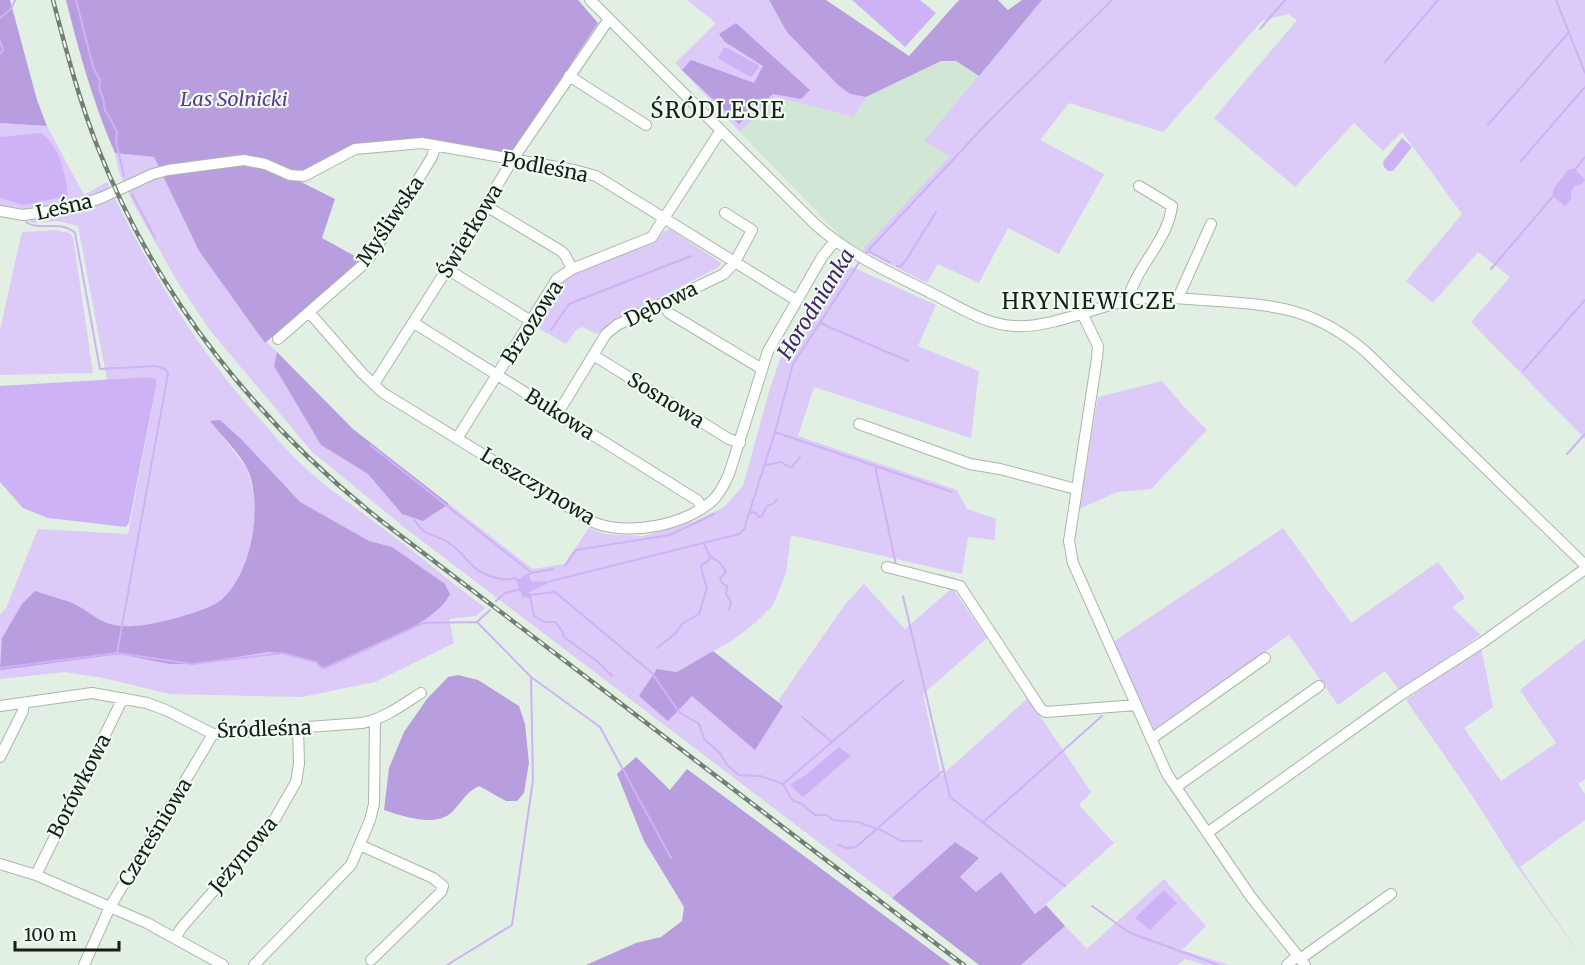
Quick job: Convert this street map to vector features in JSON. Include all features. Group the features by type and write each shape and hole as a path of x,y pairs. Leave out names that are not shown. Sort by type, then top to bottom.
{"street":[{"path":"590,0 835,241 871,263 984,319 1015,326 1035,325 1128,300 1178,298 1271,305 1305,314 1337,330 1371,357 1585,567 1483,642 1399,696 1207,833"},
{"name":"Świerkowa","path":"374,384 414,323 513,159 609,19"},
{"path":"569,76 646,125"},
{"name":"Brzozowa","path":"458,437 557,279 572,269 652,237 721,130"},
{"name":"Podleśna","path":"304,176 355,148 422,143 574,170 596,176 796,300"},
{"name":"Myśliwska","path":"278,339 373,253 432,157 435,147"},
{"name":"Leśna","path":"0,211 23,215 73,208 153,174 244,160 265,164 290,175 304,176"},
{"path":"1128,300 1132,287 1168,225 1172,206 1139,186"},
{"path":"486,206 561,251 566,255 572,269"},
{"name":"Dębowa","path":"558,413 606,334 617,325 724,274 735,262 752,230 725,213"},
{"path":"1178,298 1211,224"},
{"name":"Leszczynowa","path":"374,384 383,393 600,525 632,529 678,520 703,508 723,488 740,443 768,351 822,257 835,241"},
{"path":"447,269 531,321"},
{"path":"663,304 669,313 762,369"},
{"path":"309,312 374,384"},
{"path":"1082,313 1098,346 1069,541 1073,563 1151,739 1176,787 1251,897 1301,960"},
{"name":"Bukowa","path":"414,323 697,500 703,508"},
{"name":"Sosnowa","path":"593,355 729,439 740,443"},
{"path":"859,424 970,464 1000,469 1076,489"},
{"path":"887,567 960,586 1041,709 1046,712 1136,705"},
{"path":"1151,739 1265,658"},
{"path":"1176,787 1319,686"},
{"name":"Śródleśna","path":"0,706 92,693 147,703 213,734 298,729 375,720 421,693"},
{"name":"Borówkowa","path":"36,875 123,698"},
{"path":"0,758 23,711 23,703"},
{"path":"254,965 351,866 370,820 374,804 375,720"},
{"name":"Jeżynowa","path":"175,938 272,824 296,782 299,764 298,729"},
{"name":"Czereśniowa","path":"84,965 110,907 213,734"},
{"path":"360,845 433,878 443,886 441,892 371,960"},
{"path":"0,864 36,875 147,923 223,965"},
{"path":"1287,965 1301,960 1391,894"}],"shaded area":[{"path":"687,0 769,0 850,94 866,97 854,117 776,97 740,132 675,63 716,23"},
{"path":"852,0 920,0 936,13 905,47"},
{"path":"1042,0 1585,0 1585,439 1471,322 1510,277 1478,252 1433,303 1406,281 1462,214 1402,132 1383,151 1354,123 1295,187 1214,118 1297,20 1288,14 1262,21 1163,132 1069,103 1040,140 1104,174 1059,254 1008,228 979,283 938,264 927,283 862,250 950,156 924,141"},
{"path":"724,48 759,67 751,77 719,59"},
{"path":"941,61 956,61 979,76 925,141 951,155 862,250 841,237 740,132 776,97 854,117 866,97"},
{"path":"0,123 47,126 84,195 107,182 141,248 178,311 220,371 285,447 323,483 485,608 476,616 449,619 454,643 375,682 302,697 170,694 103,678 65,672 0,679 0,614 6,608 38,529 128,534 156,386 151,377 107,380 78,226 58,221 32,223 19,210 0,206","holes":["220,421 261,461 255,498 247,468 211,422"]},
{"path":"41,133 53,145 57,153 64,170 68,196 23,205 0,198 0,137"},
{"path":"1402,138 1412,147 1393,171 1388,171 1383,162"},
{"path":"115,153 154,157 199,251 265,343 267,342 277,352 274,366 321,445 368,474 402,514 423,521 449,504 533,569 564,564 589,528 605,534 643,536 695,521 724,507 743,486 780,359 839,261 936,305 918,346 979,371 971,438 814,387 798,436 957,490 967,509 996,519 995,540 968,537 962,574 791,535 786,573 773,605 755,623 733,640 677,672 657,669 692,696 783,705 778,701 846,603 864,584 905,629 952,588 987,638 923,694 941,776 1028,698 1091,792 1079,805 1114,843 1035,914 1001,872 976,892 960,877 979,858 955,842 892,898 405,528 311,451 209,329 177,281 132,201 119,172"},
{"path":"1569,169 1575,169 1585,180 1571,191 1571,199 1565,206 1553,196 1553,189"},
{"path":"670,229 721,263 719,267 616,320 597,334 582,327 577,329 566,344 535,326 561,283 575,273 653,243"},
{"path":"55,230 69,233 73,237 93,373 0,375 0,330 22,232"},
{"path":"151,377 156,379 156,386 129,523 126,527 48,518 23,508 0,482 0,386"},
{"path":"1162,381 1207,430 1151,489 1117,492 1079,509 1098,397"},
{"path":"1283,528 1351,623 1438,562 1465,598 1452,607 1481,635 1399,690 1385,671 1338,705 1289,635 1154,729 1113,642"},
{"path":"528,575 532,582 552,581 529,592 532,596 530,598 522,597 521,592 516,590 519,587 515,578 519,579"},
{"path":"1585,639 1585,779 1578,784 1585,794 1585,820 1520,867 1585,962 1514,862 1471,794 1406,700 1481,647 1493,707 1464,728 1501,781 1556,743 1520,690"},
{"path":"839,747 851,756 803,797 790,785 807,774"},
{"path":"1164,879 1206,926 1182,950 1229,965 1205,965 1185,959 1177,965 1021,965 1065,926 1087,949"},
{"path":"1164,890 1177,903 1150,930 1135,918"}],"green space":[{"path":"0,0 10,0 37,100 47,126 0,123"},
{"name":"Las Solnicki","path":"66,0 578,0 598,23 511,154 423,139 351,145 293,178 335,199 322,238 362,260 265,343 199,251 154,157 115,153 87,77"},
{"path":"769,0 826,0 909,56 959,0 998,0 1008,10 1022,0 1042,0 979,76 956,61 941,61 866,97 850,94 838,85 787,32"},
{"path":"736,23 810,90 801,99 773,94 739,124 682,70 691,60 754,83 763,66 725,42 719,34"},
{"path":"277,352 353,429 449,504 423,521 402,514 368,474 321,445 274,366"},
{"path":"220,420 300,502 369,541 392,547 445,584 450,594 442,606 413,627 325,668 315,662 282,653 268,652 192,664 170,664 119,654 0,670 2,638 22,604 35,591 70,602 112,625 132,626 164,621 203,610 220,601 231,589 240,574 252,539 254,501 247,468 210,421"},
{"path":"713,651 783,706 755,750 692,696 668,721 639,696 657,669 677,672"},
{"path":"458,675 478,680 519,706 525,724 529,763 524,793 517,801 506,801 479,786 467,794 452,812 437,819 419,819 384,810 389,768 404,732 427,699 448,677"},
{"path":"636,757 670,790 687,769 951,965 586,965 636,943 661,937 682,921 684,907 644,841 617,774"},
{"path":"955,842 979,858 960,877 976,892 1001,872 1035,914 1046,905 1065,926 1021,965 979,965 892,898"}],"waterway":[{"path":"0,18 11,9 15,0"},
{"path":"76,0 93,67 100,80 99,89 105,111 117,132 116,141 124,176"},
{"name":"Horodnianka","path":"865,254 989,121 1112,0"},
{"path":"1260,29 1285,0"},
{"path":"1385,62 1438,0"},
{"name":"Horodnianka","path":"1556,0 1585,73"},
{"path":"1488,125 1569,32"},
{"path":"0,41 3,50 0,54"},
{"path":"1521,161 1585,87"},
{"path":"1574,171 1585,157"},
{"path":"132,194 155,238"},
{"path":"1491,269 1555,194"},
{"path":"897,266 901,266 906,260 936,212"},
{"path":"26,222 37,226 63,227 75,233 100,369 156,366 165,369 168,374 117,653"},
{"path":"868,251 889,262"},
{"path":"551,330 569,304 691,256"},
{"name":"Horodnianka","path":"551,581 739,534 744,529 775,432 793,364 860,261"},
{"path":"1523,371 1585,300"},
{"path":"820,323 908,361"},
{"path":"775,432 952,492"},
{"path":"1567,454 1585,434"},
{"path":"370,445 532,573"},
{"path":"765,465 781,462 792,467 800,457"},
{"path":"875,466 896,565"},
{"path":"750,512 756,513 759,517 762,516 767,506 773,504 777,499"},
{"path":"565,566 576,550 670,535 714,514"},
{"path":"414,520 424,531 449,543 481,572 499,579 515,578 517,580"},
{"path":"657,648 675,634 682,624 699,614 707,588 701,568 710,556 704,544"},
{"path":"710,556 720,563 726,572 720,578 727,586 726,594 731,602 729,610"},
{"path":"526,576 553,569"},
{"path":"939,575 957,580"},
{"name":"Horodnianka","path":"496,601 505,593 517,590"},
{"path":"530,595 555,592 652,673 679,712 699,724 704,739 739,775 760,776 783,784 792,800 802,804 815,815 827,815 833,820 858,822 883,831 901,841 922,841"},
{"path":"530,596 534,616 544,622 555,622 564,637 597,661 612,676"},
{"path":"903,596 950,797 1065,886"},
{"name":"Horodnianka","path":"0,668 117,653 192,664 282,653 316,662 325,668 423,623 477,622 490,610"},
{"path":"447,965 512,925 533,780 531,677 477,622"},
{"path":"531,677 600,727 671,858"},
{"path":"783,784 903,681"},
{"path":"982,823 1102,716"},
{"path":"802,717 832,742"},
{"path":"838,845 847,848 856,847 944,770"},
{"path":"1092,906 1130,933 1218,965"}],"railway":[{"path":"53,0 73,75 91,130 122,203 150,256 181,306 216,355 294,444 384,523 964,965"}],"district":[{"name":"ŚRÓDLESIE","path":"718,110"},
{"name":"HRYNIEWICZE","path":"1089,301"}]}
